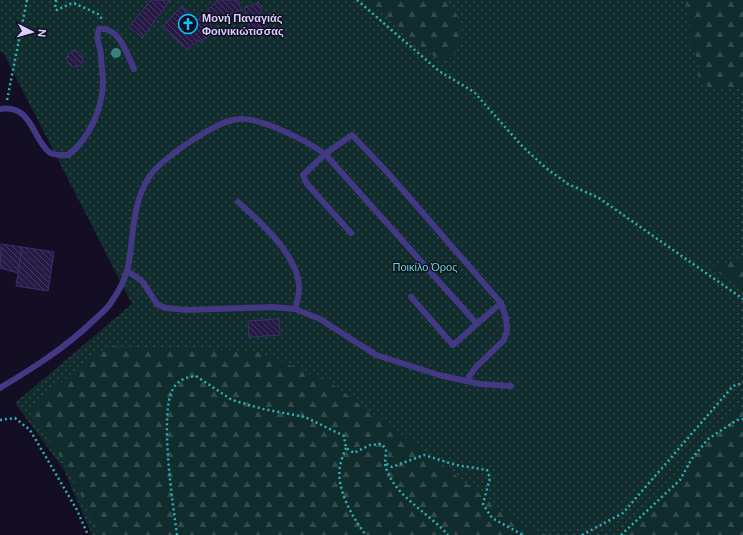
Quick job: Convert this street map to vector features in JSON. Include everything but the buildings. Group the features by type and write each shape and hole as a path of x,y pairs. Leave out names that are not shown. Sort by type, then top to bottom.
{"lane":[{"path":"3,108 20,112 30,122 49,152 57,156 68,155 76,149 85,138 97,111 103,83 100,52 96,36 98,29 105,28 114,33 121,41 134,69"},
{"path":"0,388 47,360 109,305 127,271 133,220 139,199 149,176 166,160 196,138 223,122 238,118 252,119 285,132 315,147 325,154 477,324"},
{"path":"351,233 303,178 303,175 325,154 352,135 388,173 500,303 506,318 507,331 504,340 476,367 466,381"},
{"path":"238,202 257,218 291,259 299,283 299,294 294,309"},
{"path":"127,271 142,282 158,304 165,308 188,310 272,307 294,309 320,319 376,355 439,376 488,385 511,386"},
{"path":"410,297 453,345 500,303"}],"path":[{"path":"3,108 27,0"},
{"path":"56,0 55,9 57,10 72,3 98,14 103,19 105,28"},
{"path":"357,0 439,71 474,92 522,146 546,168 568,184 599,198 743,299"},
{"path":"177,535 167,448 168,409 173,389 184,378 196,376 232,400 263,409 305,417 344,436 346,448 340,466 340,480 346,502 366,535"},
{"path":"582,535 623,513 733,386 743,383"},
{"path":"0,420 15,418 30,430 77,510 88,535"},
{"path":"621,535 680,480 691,460 708,440 737,420 743,419"},
{"path":"346,448 354,453 370,445 382,444 386,450 385,463 387,473 398,489 448,535"},
{"path":"385,463 392,467 424,455 456,465 488,470 490,478 482,504 492,518 523,535"}],"green space":[{"name":"Ποικίλο Όρος","path":"0,0 743,0 743,535 92,535 64,470 15,403 132,304 4,54 0,51"},
{"path":"366,0 444,0 458,16 462,31 462,38 456,53 443,64"},
{"path":"684,0 743,0 743,89 724,87 709,88 698,76 699,61 690,47 688,7"},
{"path":"743,257 743,290 711,267"},
{"path":"107,346 256,351 329,382 417,446 522,526 547,535 100,535 68,469 28,409"},
{"path":"743,407 743,535 613,535 675,480 732,411"}],"place":[{"name":"Μονή Παναγιάς Φοινικιώτισσας","path":"188,24"}]}
